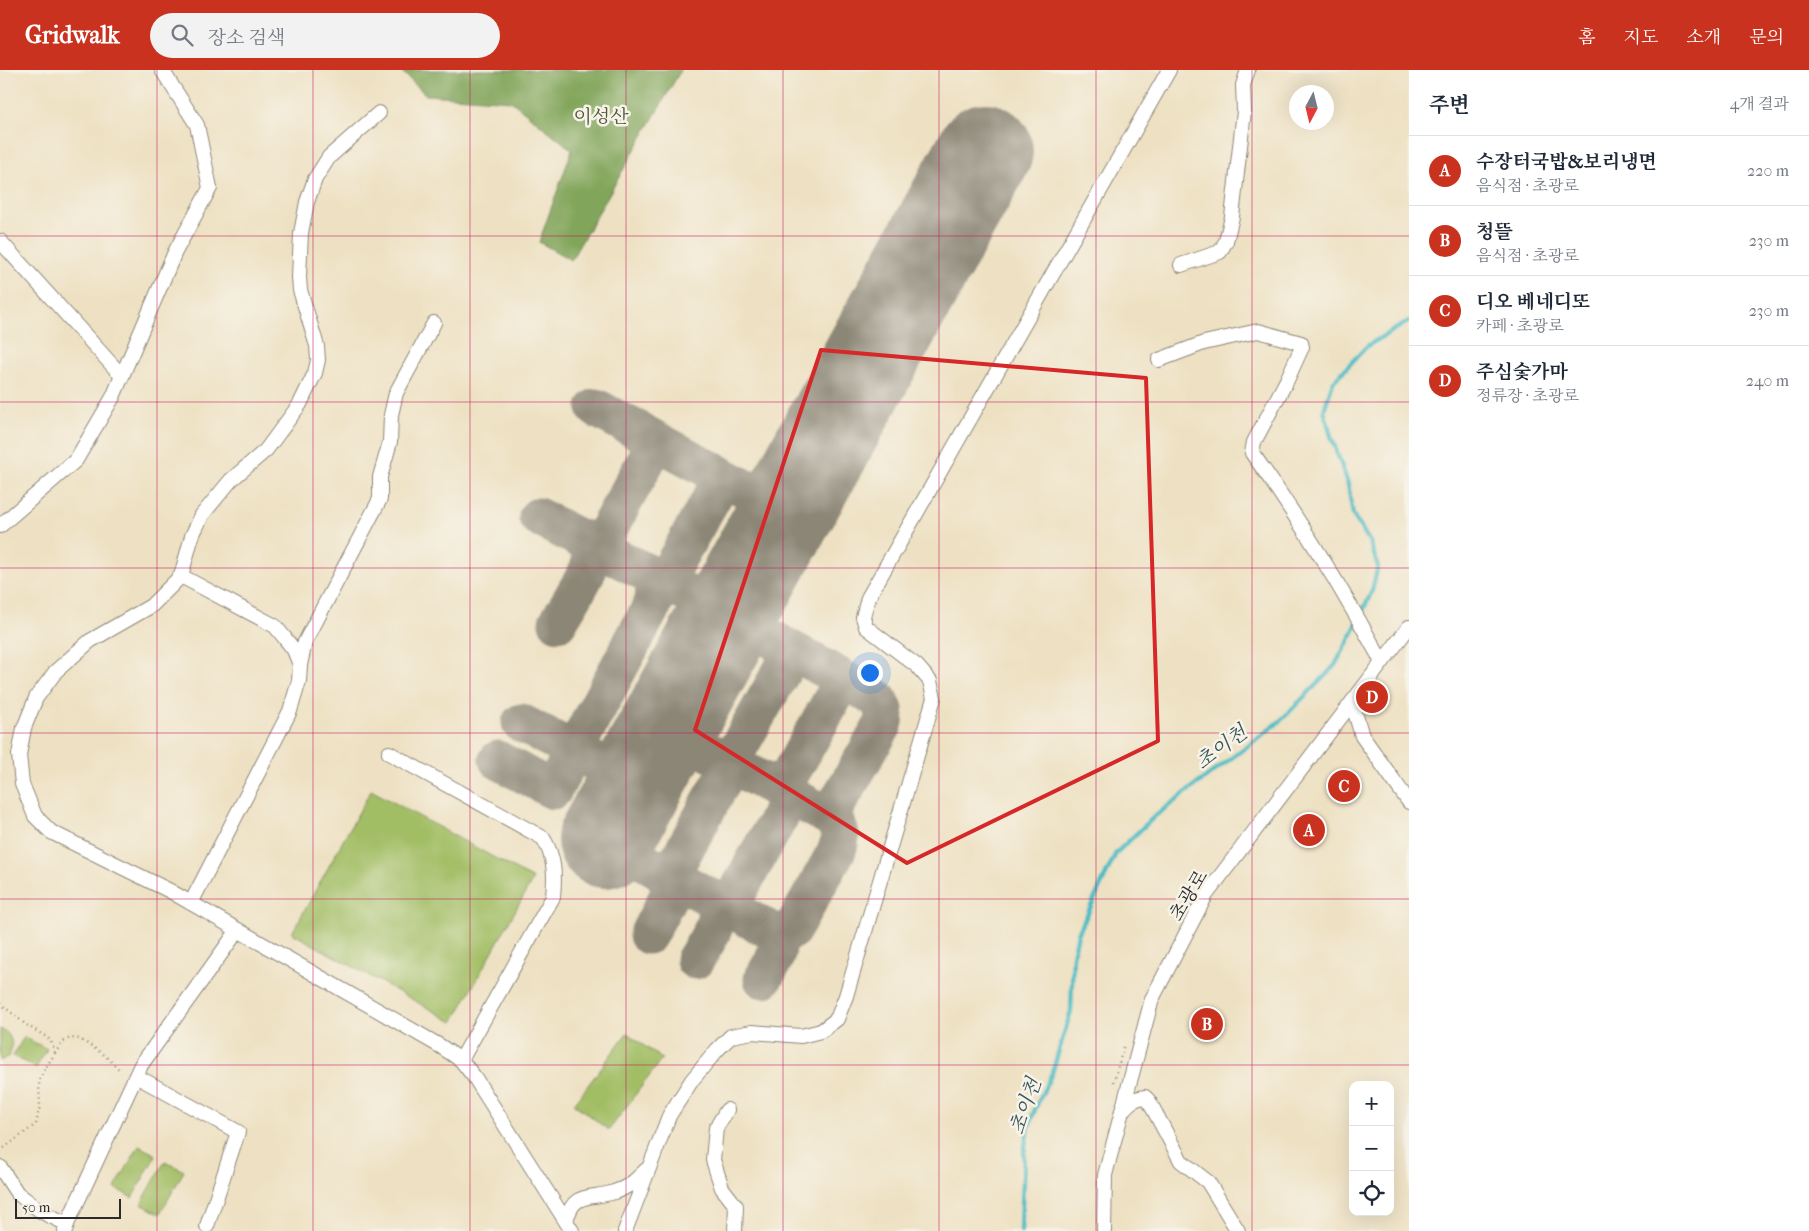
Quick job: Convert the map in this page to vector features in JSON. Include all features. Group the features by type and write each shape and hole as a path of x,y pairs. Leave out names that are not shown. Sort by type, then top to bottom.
{"street":[{"path":"0,526 76,460 113,397 175,252 210,188 197,125 162,70"},
{"path":"625,1231 669,1116 692,1080 731,1036 752,1032 802,1036 821,1031 837,1019 846,996 934,698 930,681 917,666 866,627 863,617 868,598 1169,70"},
{"path":"1181,265 1220,252 1226,241 1232,217 1243,120 1243,85 1248,70"},
{"path":"379,113 329,157 315,179 307,202 301,233 299,277 300,290 317,346 318,360 309,389 288,422 266,450 230,480 202,515 192,536 182,576 151,606 90,640 56,671 36,698 24,728 19,755 22,784 35,816 51,832 170,891 440,1046 461,1060 475,1078 569,1226"},
{"path":"0,241 122,376"},
{"path":"191,903 290,711 299,680 305,642 380,499 380,477 390,442 391,415 396,393 434,323"},
{"path":"1159,360 1204,343 1258,331 1301,343 1302,347 1296,361 1254,442 1252,453 1302,526 1354,610 1382,662"},
{"path":"182,576 275,626 294,650 300,665"},
{"name":"초광로","path":"1104,1231 1105,1175 1152,999 1206,895 1409,627"},
{"path":"1352,702 1362,736 1409,802"},
{"path":"388,753 543,838 551,850 555,876 553,897 461,1060"},
{"path":"0,1167 17,1194 66,1228 141,1065 238,930"},
{"path":"136,1076 238,1132 207,1226"},
{"path":"1122,1111 1129,1102 1136,1099 1145,1097 1149,1101 1181,1161 1208,1182 1238,1231"},
{"path":"727,1110 716,1128 712,1160 722,1188 736,1206 735,1231"},
{"path":"569,1226 572,1204 589,1195 613,1193 630,1185 650,1165"}],"path":[{"path":"0,1003 25,1024 48,1038 51,1041 54,1053"},
{"path":"0,1150 36,1124 40,1106 39,1081 54,1053 62,1043 70,1038 80,1039 103,1054 121,1071"}],"highlighted area":[{"path":"821,350 1146,378 1158,741 907,863 695,730"}],"green space":[{"name":"이성산","path":"400,70 681,70 571,260 539,242 572,150 511,101 426,95"},
{"path":"371,790 533,879 453,1022 292,933"},
{"path":"0,1029 7,1033 12,1043 9,1056 0,1061"},
{"path":"627,1033 662,1059 609,1130 574,1104"},
{"path":"24,1037 47,1049 36,1068 13,1056"},
{"path":"139,1146 156,1155 132,1198 115,1188"},
{"path":"165,1161 184,1171 160,1214 141,1204"}],"waterway":[{"name":"초이천","path":"1021,1231 1024,1154 1027,1133 1035,1109 1052,1073 1071,1011 1073,956 1078,934 1116,853 1155,816 1279,722 1325,676 1335,665 1372,591 1378,566 1370,542 1353,515 1348,484 1324,410 1333,382 1367,346 1409,321"}],"taxiway":[{"path":"596,408 787,511"},
{"path":"584,541 597,539 605,535 648,457 647,440 636,429"},
{"path":"655,577 665,575 670,571 715,492 716,484 712,470"},
{"path":"538,517 729,615 877,698 884,711 883,725 836,805 825,810 816,810"},
{"path":"558,622 590,564 591,551 584,541"},
{"path":"498,760 553,790 654,602 655,583 650,574"},
{"path":"716,756 730,754 737,750 783,669 786,660 782,645"},
{"path":"767,783 779,782 789,776 837,691 831,672"},
{"path":"521,723 636,783"},
{"path":"605,840 775,933 792,930 837,850 840,833 832,818 666,729"},
{"path":"658,869 673,865 678,861 721,783 724,768 722,762 716,756"},
{"path":"695,960 712,932 716,917 715,900 728,899 737,893 783,810 783,800 777,789"},
{"path":"648,935 669,895 670,888 665,873"},
{"path":"763,979 777,951 775,933"}],"runway":[{"path":"605,840 985,151"}],"place":[{"name":"주심숯가마","path":"1372,697"},
{"name":"디오 베네디또","path":"1344,786"},
{"name":"수장터국밥&보리냉면","path":"1309,830"},
{"name":"청뜰","path":"1207,1024"}]}
